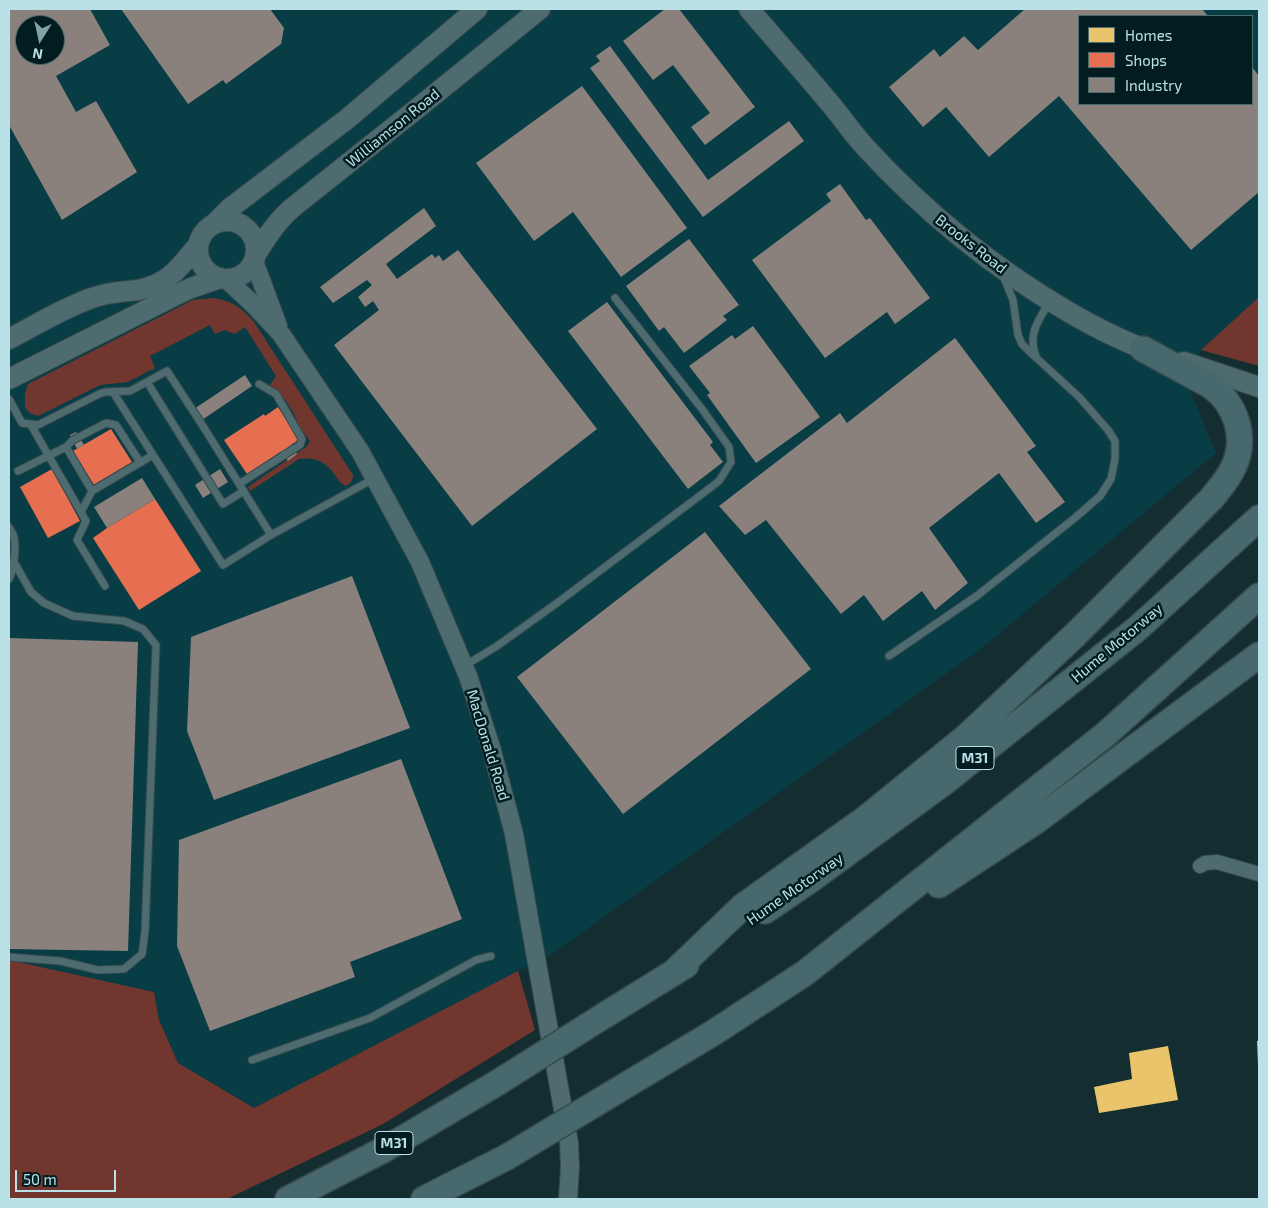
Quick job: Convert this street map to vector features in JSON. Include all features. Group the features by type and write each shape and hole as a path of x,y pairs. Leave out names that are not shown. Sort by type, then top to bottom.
{"highway":[{"path":"673,973 742,907 865,819 966,738 1075,635 1219,489 1234,466 1239,449 1238,430 1231,408 1223,396 1211,386 1143,349"},
{"name":"Hume Motorway","path":"288,1199 385,1149 497,1083 673,973 810,881 942,784 1138,628 1259,518"},
{"path":"805,973 1106,734 1259,596"},
{"path":"424,1199 507,1156 713,1033 1036,821 1259,656"}],"main road":[{"path":"9,340 46,319 89,299 109,293 137,290 162,282 174,273 198,245 204,233 229,209 347,119 477,9"},
{"name":"Williamson Road","path":"255,259 271,230 292,208 540,9"},
{"name":"Brooks Road","path":"749,9 865,147 908,192 938,220 997,266 1050,301 1100,329 1143,349 1259,387"},
{"path":"9,379 191,288 223,279 232,279 247,271 255,259 256,250 250,234 244,227 236,223 227,221 214,224"},
{"path":"198,245 198,255 202,266 210,274 223,279"}],"street":[{"name":"MacDonald Road","path":"255,259 281,334"},
{"name":"MacDonald Road","path":"223,279 255,306 281,334 360,451 420,562 464,667 491,747 514,834 568,1143 570,1167 568,1199"},
{"path":"1200,866 1205,863 1217,862 1259,874"}],"lane":[{"path":"890,656 978,595 1031,553 1100,496 1112,479 1115,442 1108,430 1079,398 1026,348 1018,334 1013,300 1009,288 997,266"},
{"path":"464,667 550,608 710,488 719,481 731,462 729,447 615,298"},
{"path":"1041,362 1037,357 1032,340 1038,321 1050,301"},
{"path":"9,399 22,423 38,426 99,394 130,391 166,371 271,535"},
{"path":"147,382 223,504 244,491"},
{"path":"239,484 300,445 302,440 276,394 259,384"},
{"path":"113,392 223,565 271,535 375,478"},
{"path":"18,470 66,447 73,440 106,423 116,425 140,462"},
{"path":"31,425 86,521 78,540 105,586"},
{"path":"66,447 92,491"},
{"path":"81,512 92,491 153,455"},
{"path":"9,527 14,536 14,562 9,579"},
{"path":"9,957 60,961 98,970 124,969 142,954 146,932 156,645 143,629 124,620 74,616 44,603 30,592 14,562"},
{"path":"252,1060 370,1018 476,960 491,956"}],"shaded area":[{"path":"9,9 1259,9 1259,297 1201,350 1189,388 1216,453 982,648 555,952 254,1108 178,1063 159,1020 154,992 9,960"},
{"path":"1259,297 1259,366 1201,350"},
{"path":"213,298 236,306 254,322 353,475 348,485 342,484 325,464 311,459 299,459 250,491 248,487 306,447 310,442 300,429 294,414 286,402 270,385 276,376 245,327 235,334 224,330 215,334 210,325 150,356 155,368 128,382 100,385 38,416 30,413 25,408 25,394 28,384 193,300"},
{"path":"9,960 154,992 159,1020 178,1063 254,1108 518,971 535,1030 383,1124 227,1199 9,1199"}],"building: Homes":[{"path":"1257,1041 1259,1041 1258,1065"},
{"path":"1168,1046 1178,1100 1099,1113 1094,1087 1132,1079 1129,1053"}],"building: Shops":[{"path":"278,407 297,436 297,441 247,474 224,440"},
{"path":"111,429 132,462 94,485 73,451"},
{"path":"52,469 80,521 48,538 20,487"},
{"path":"155,499 201,571 139,610 93,538"}],"building: Industry":[{"path":"9,9 90,9 110,45 56,76 76,112 96,101 137,172 62,220 9,125"},
{"path":"121,9 270,9 284,28 281,44 226,84 223,80 188,104"},
{"path":"665,9 679,9 755,107 705,145 691,127 710,113 673,65 653,80 623,41"},
{"path":"1025,9 1202,9 1207,15 1078,15 1078,105 1253,105 1253,68 1259,76 1259,192 1191,250 1059,96 989,157 946,107 923,127 889,87 934,49 940,57 964,36 978,50"},
{"path":"610,46 708,180 789,121 804,141 703,217 590,68 600,61 596,56"},
{"path":"582,86 687,228 621,277 573,212 534,241 476,163"},
{"path":"840,184 866,220 870,218 930,298 895,324 887,312 825,358 752,260 831,201 826,194"},
{"path":"424,208 436,226 386,264 397,279 432,254 435,258 439,255 443,261 458,250 597,429 472,526 334,345 379,310 373,301 365,307 358,297 372,285 367,280 333,303 320,287"},
{"path":"689,239 739,305 723,316 727,320 684,353 664,327 659,331 626,286"},
{"path":"607,302 713,442 710,445 723,462 688,489 568,331"},
{"path":"753,326 820,417 756,463 707,395 710,393 689,366 732,335 735,339"},
{"path":"955,338 1036,446 1027,452 1065,502 1036,523 999,473 929,528 968,583 935,610 922,591 883,621 864,595 841,614 766,520 745,535 719,506 840,413 847,423"},
{"path":"245,375 252,386 202,420 194,409"},
{"path":"76,432 84,445 77,449 70,435"},
{"path":"291,445 297,454 288,461 281,451"},
{"path":"220,469 228,482 203,498 195,485"},
{"path":"142,478 155,499 107,528 94,507"},
{"path":"705,532 811,669 623,814 517,677"},
{"path":"352,576 410,728 214,800 187,731 191,637"},
{"path":"9,638 138,642 128,951 9,949"},
{"path":"401,759 462,919 350,962 355,977 210,1031 177,946 179,840"}]}
